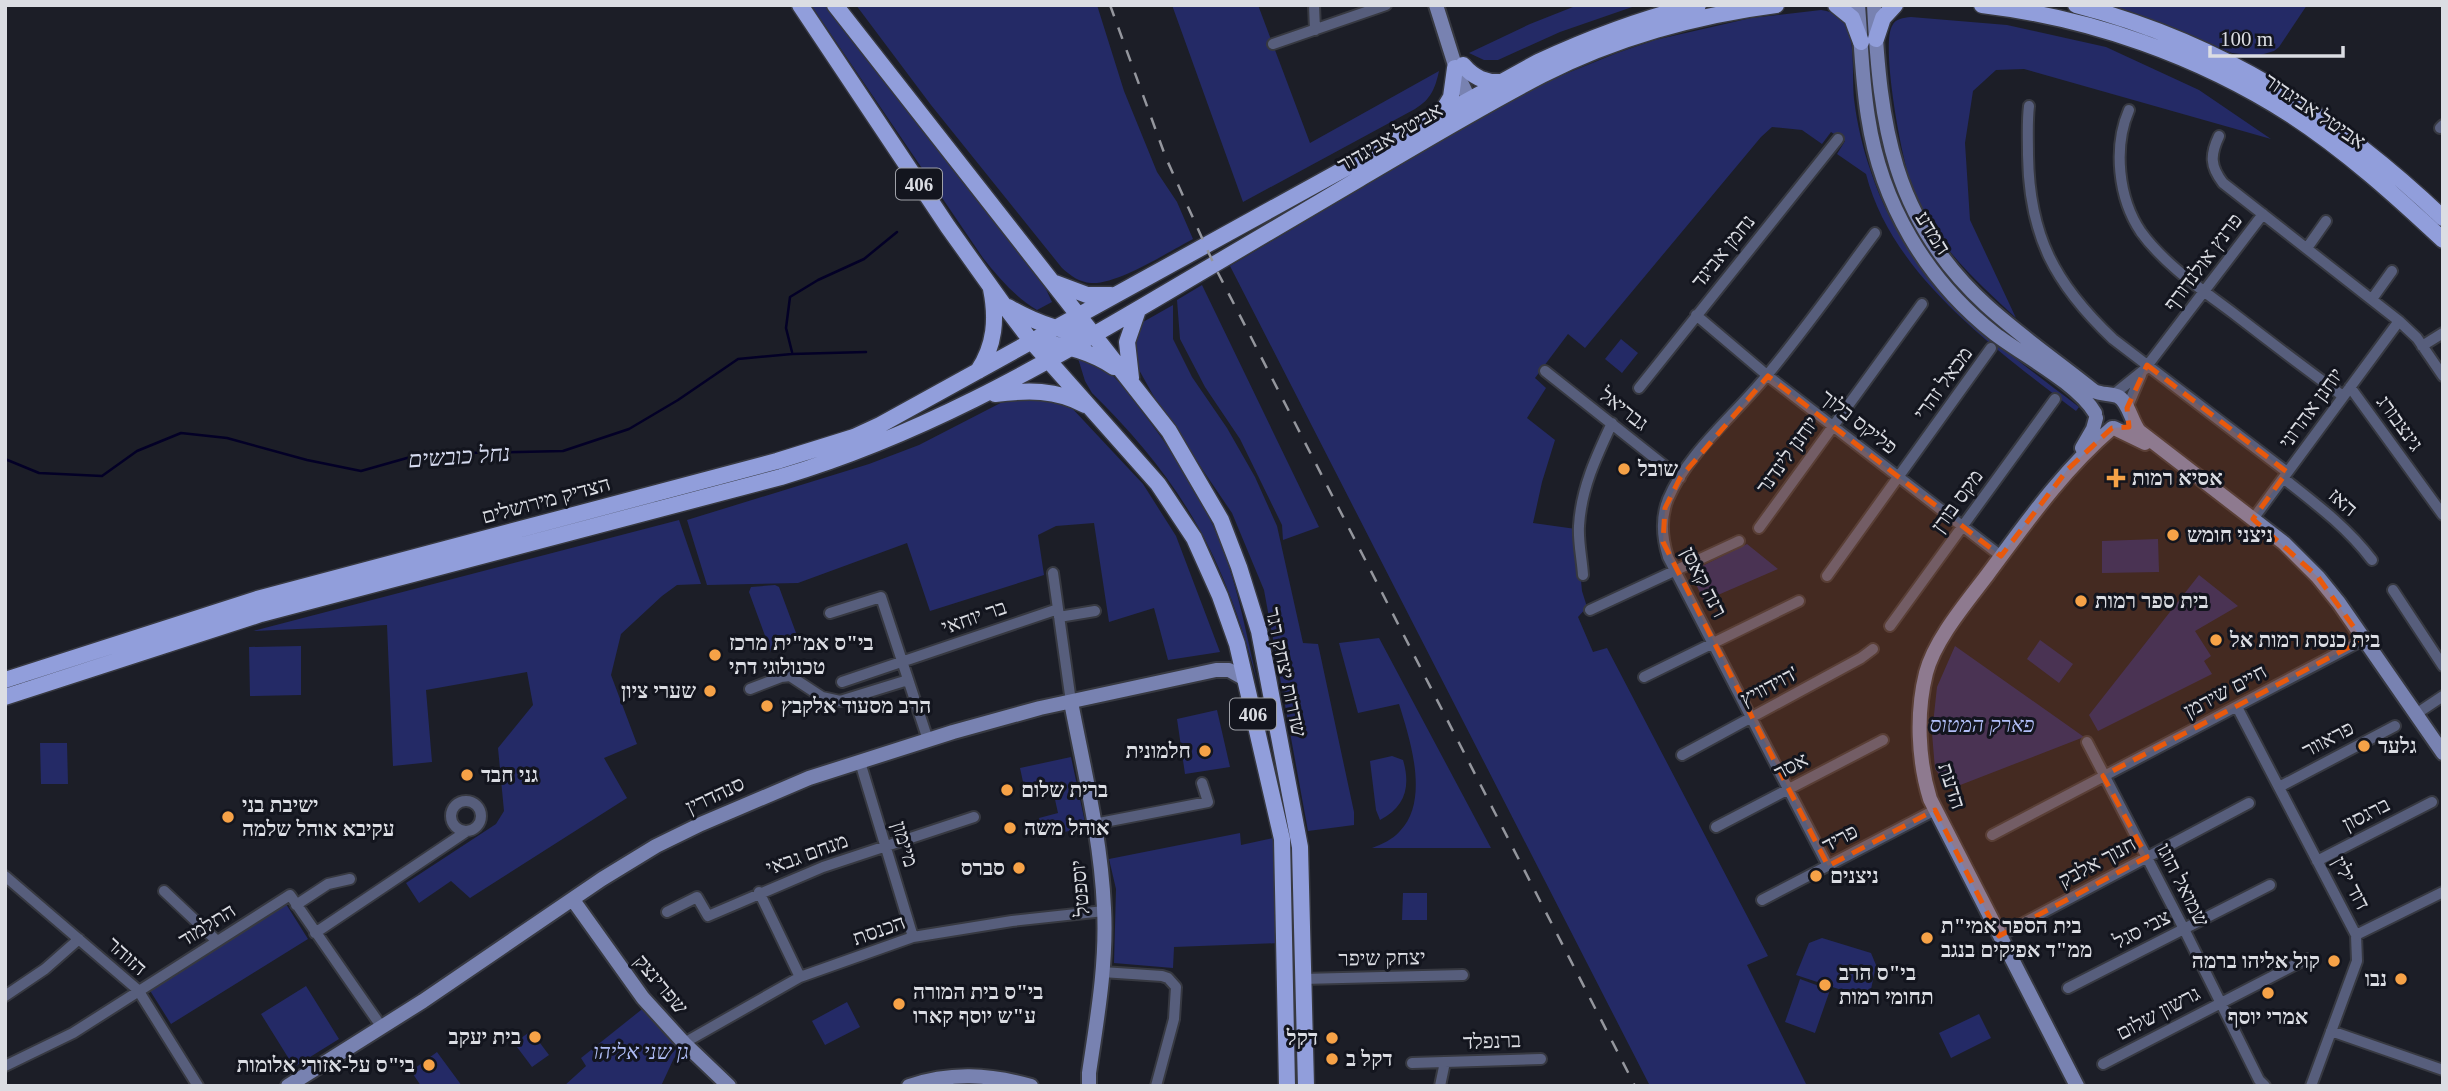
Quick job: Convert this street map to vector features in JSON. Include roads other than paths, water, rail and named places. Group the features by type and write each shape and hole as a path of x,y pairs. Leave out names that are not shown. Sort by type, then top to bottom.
{"main road":[{"name":"406","path":"800,5 991,287 1032,342"},
{"name":"406","path":"835,5 1079,316"},
{"name":"אביטל אביגדור","path":"1049,362 1074,341 1095,335 1138,310 1538,62 1587,40 1640,21 1698,5"},
{"name":"אביטל אביגדור","path":"1079,316 1182,256 1475,102 1642,35 1724,13 1776,5"},
{"path":"1836,5 1852,18 1868,41 1895,5"},
{"name":"אביטל אביגדור","path":"1982,5 2067,19 2199,65 2236,83 2292,116 2388,188 2443,240"},
{"name":"אביטל אביגדור","path":"2076,5 2125,20 2241,67 2302,103 2398,176 2443,218"},
{"path":"1437,120 1451,97 1459,67 1483,80 1504,81"},
{"path":"1049,362 1056,336 1056,286 1087,295 1117,294"},
{"path":"978,371 988,354 994,332 991,287"},
{"path":"1003,304 1056,336 1074,341 1129,380"},
{"path":"1129,380 1127,342 1138,310"},
{"path":"1032,342 1056,336 1079,316"},
{"path":"1076,390 1073,376 1074,341 1079,316"},
{"name":"שדרות יצחק רגר","path":"1079,316 1168,431 1221,520 1240,567 1259,631 1300,847 1306,1086"},
{"name":"שדרות יצחק רגר","path":"1032,342 1158,484 1194,538 1220,596 1237,644 1282,839 1287,1086"},
{"name":"הצדיק מירושלים","path":"5,680 257,599 820,449 880,425 1032,342"},
{"name":"הצדיק מירושלים","path":"5,697 261,614 825,464 895,438 1049,362"},
{"path":"985,395 1012,391 1045,391 1069,398 1095,411"}],"street":[{"path":"1314,5 1315,30"},
{"path":"1273,44 1386,5"},
{"path":"1436,5 1447,38 1475,102"},
{"name":"המדע","path":"1858,5 1887,135 1905,191 1929,239 1983,303 2094,391 2110,395"},
{"name":"המדע","path":"1874,5 1868,41 1865,100 1875,151 1893,204 1913,243 1960,303 1994,333 2080,394 2096,415"},
{"name":"האז","path":"2029,106 2028,176 2042,243 2087,314 2146,367 2285,475 2357,540 2372,560"},
{"name":"גינצבורג","path":"2129,110 2120,141 2123,188 2127,204 2141,231 2154,247 2205,292 2347,392 2443,515"},
{"path":"2218,136 2211,162 2216,173 2223,183 2263,214"},
{"name":"נחמן אביגד","path":"1639,388 1838,139"},
{"name":"פרנץ אולנדורף","path":"2110,395 2146,367 2263,214 2399,321 2422,346 2443,376"},
{"path":"2307,247 2326,221"},
{"name":"רנה קאסן","path":"1828,866 1675,571 1663,542 1662,526 1665,508 1680,478 1708,441 1768,376 1875,233"},
{"path":"2372,299 2392,271"},
{"name":"יוחנן לינדנר","path":"1759,528 1922,304"},
{"name":"פליקס בלוך","path":"1696,315 1768,376 2001,556"},
{"name":"יוחנן אהרוני","path":"2253,519 2399,321"},
{"path":"2422,346 2443,333"},
{"name":"מכאל זהרי","path":"1827,576 1991,348"},
{"name":"פרנץ אולנדורף","path":"2128,410 2146,367"},
{"name":"גבריאל","path":"1545,371 1680,478"},
{"path":"2183,466 2136,438 2102,425 2096,415 2097,404 2110,395 2124,400 2139,431 2284,543 2318,577 2443,753"},
{"name":"מקס בורן","path":"1890,626 2055,399"},
{"path":"2113,428 2122,424 2128,410"},
{"name":"הדעת","path":"2077,1086 1935,810 1926,784 1920,750 1921,708 1926,674 1938,645 2001,556 2068,470 2093,429 2096,415"},
{"path":"1583,575 1578,528 1584,491 1592,465 1612,423"},
{"name":"הדעת","path":"2068,470 2113,428"},
{"path":"1590,610 1740,541"},
{"name":"יוספטל","path":"1053,573 1071,702 1094,824 1104,911 1102,972 1089,1080 1079,1086"},
{"path":"2393,590 2443,666"},
{"path":"830,613 881,597 928,740"},
{"path":"1644,677 1799,601"},
{"path":"1059,613 1096,611"},
{"name":"בר יוחאי","path":"842,682 1059,613"},
{"name":"חיים שירמן","path":"1992,835 2363,640"},
{"path":"1216,670 1225,664 1237,644"},
{"name":"דוידוויץ'","path":"1682,755 1873,649"},
{"name":"סנהדרין","path":"288,1086 646,852 765,796 860,762 1008,716 1216,670 1229,670 1245,679"},
{"path":"750,689 780,677 790,676 821,698 840,701 908,680"},
{"path":"2416,714 2443,696"},
{"name":"דוד ילין","path":"2237,707 2356,935 2357,961 2311,1086"},
{"name":"פראוור","path":"2279,787 2395,726"},
{"name":"אסר","path":"1716,827 1883,740"},
{"name":"שמואל הוגו","path":"2087,742 2262,1083"},
{"name":"מיימון","path":"860,762 913,937"},
{"path":"1094,824 1208,802 1202,783"},
{"name":"ברגסון","path":"2318,861 2432,802"},
{"name":"חנוך אלבק","path":"1999,936 2249,803"},
{"name":"פריד","path":"1762,900 1935,810"},
{"name":"מנחם גבאי","path":"667,912 697,897 708,916 823,867 974,817"},
{"path":"315,933 467,831"},
{"name":"הזוהר","path":"5,876 138,990 198,1086"},
{"path":"350,879 328,884 296,905 381,1026"},
{"name":"צבי סגל","path":"2068,988 2270,885"},
{"path":"164,891 218,941"},
{"path":"759,892 800,977"},
{"path":"2356,935 2443,892"},
{"name":"התלמוד","path":"5,1066 73,1032 290,895 296,905"},
{"name":"שפרינצק","path":"573,900 628,981 684,1043 729,1086"},
{"name":"הכנסת","path":"684,1043 800,977 913,937 1012,921 1104,911"},
{"path":"5,996 45,969 79,939"},
{"name":"גרשון שלום","path":"2102,1064 2306,958"},
{"path":"1102,972 1161,976 1168,978 1176,987 1174,1019 1156,1086"},
{"name":"יצחק שיפר","path":"1303,979 1463,975"},
{"path":"2332,1031 2443,1070"},
{"name":"ברנפלד","path":"1412,1063 1541,1059"},
{"name":"ברנפלד","path":"1440,1086 1445,1062"},
{"path":"909,1086 941,1078 975,1075 1031,1086"},
{"path":"2248,1086 2262,1083"}],"waterway":[{"path":"792,352 786,328 790,297 818,280 864,259 897,232"},
{"name":"נחל כובשים","path":"5,459 39,473 102,476 137,451 181,433 227,438 307,460 361,471 421,454 563,451 629,429 738,359 866,352"}],"railway":[{"path":"1110,5 1166,158 1216,269 1635,1086"}],"place":[{"name":"שובל","path":"1624,469"},
{"name":"אסיא רמות","path":"2116,478"},
{"name":"ניצני חומש","path":"2173,535"},
{"name":"בית ספר רמות","path":"2081,601"},
{"name":"בית כנסת רמות אל","path":"2216,640"},
{"name":"בי\"ס אמ\"ית מרכז טכנולוגי דתי","path":"715,655"},
{"name":"שערי ציון","path":"710,691"},
{"name":"הרב מסעוד אלקבץ","path":"767,706"},
{"name":"גלעד","path":"2364,746"},
{"name":"חלמונית","path":"1205,751"},
{"name":"גני חבד","path":"467,775"},
{"name":"ברית שלום","path":"1007,790"},
{"name":"ישיבת בני עקיבא אוהל שלמה","path":"228,817"},
{"name":"אוהל משה","path":"1010,828"},
{"name":"סברס","path":"1019,868"},
{"name":"ניצנים","path":"1816,876"},
{"name":"בית הספר אמי\"ת ממ\"ד אפיקים בנגב","path":"1927,938"},
{"name":"קול אליהו ברמה","path":"2334,961"},
{"name":"נבו","path":"2401,979"},
{"name":"בי\"ס הרב תחומי רמות","path":"1825,985"},
{"name":"אמרי יוסף","path":"2268,993"},
{"name":"בי\"ס בית המורה ע\"ש יוסף קארו","path":"899,1004"},
{"name":"בית יעקב","path":"535,1037"},
{"name":"דקל","path":"1332,1038"},
{"name":"דקל ב","path":"1332,1059"},
{"name":"בי\"ס על-אזורי אלומות","path":"429,1065"}],"park label":[{"name":"פארק המטוס","path":"1982,725"},
{"name":"גן שני אליהו","path":"641,1052"}]}
